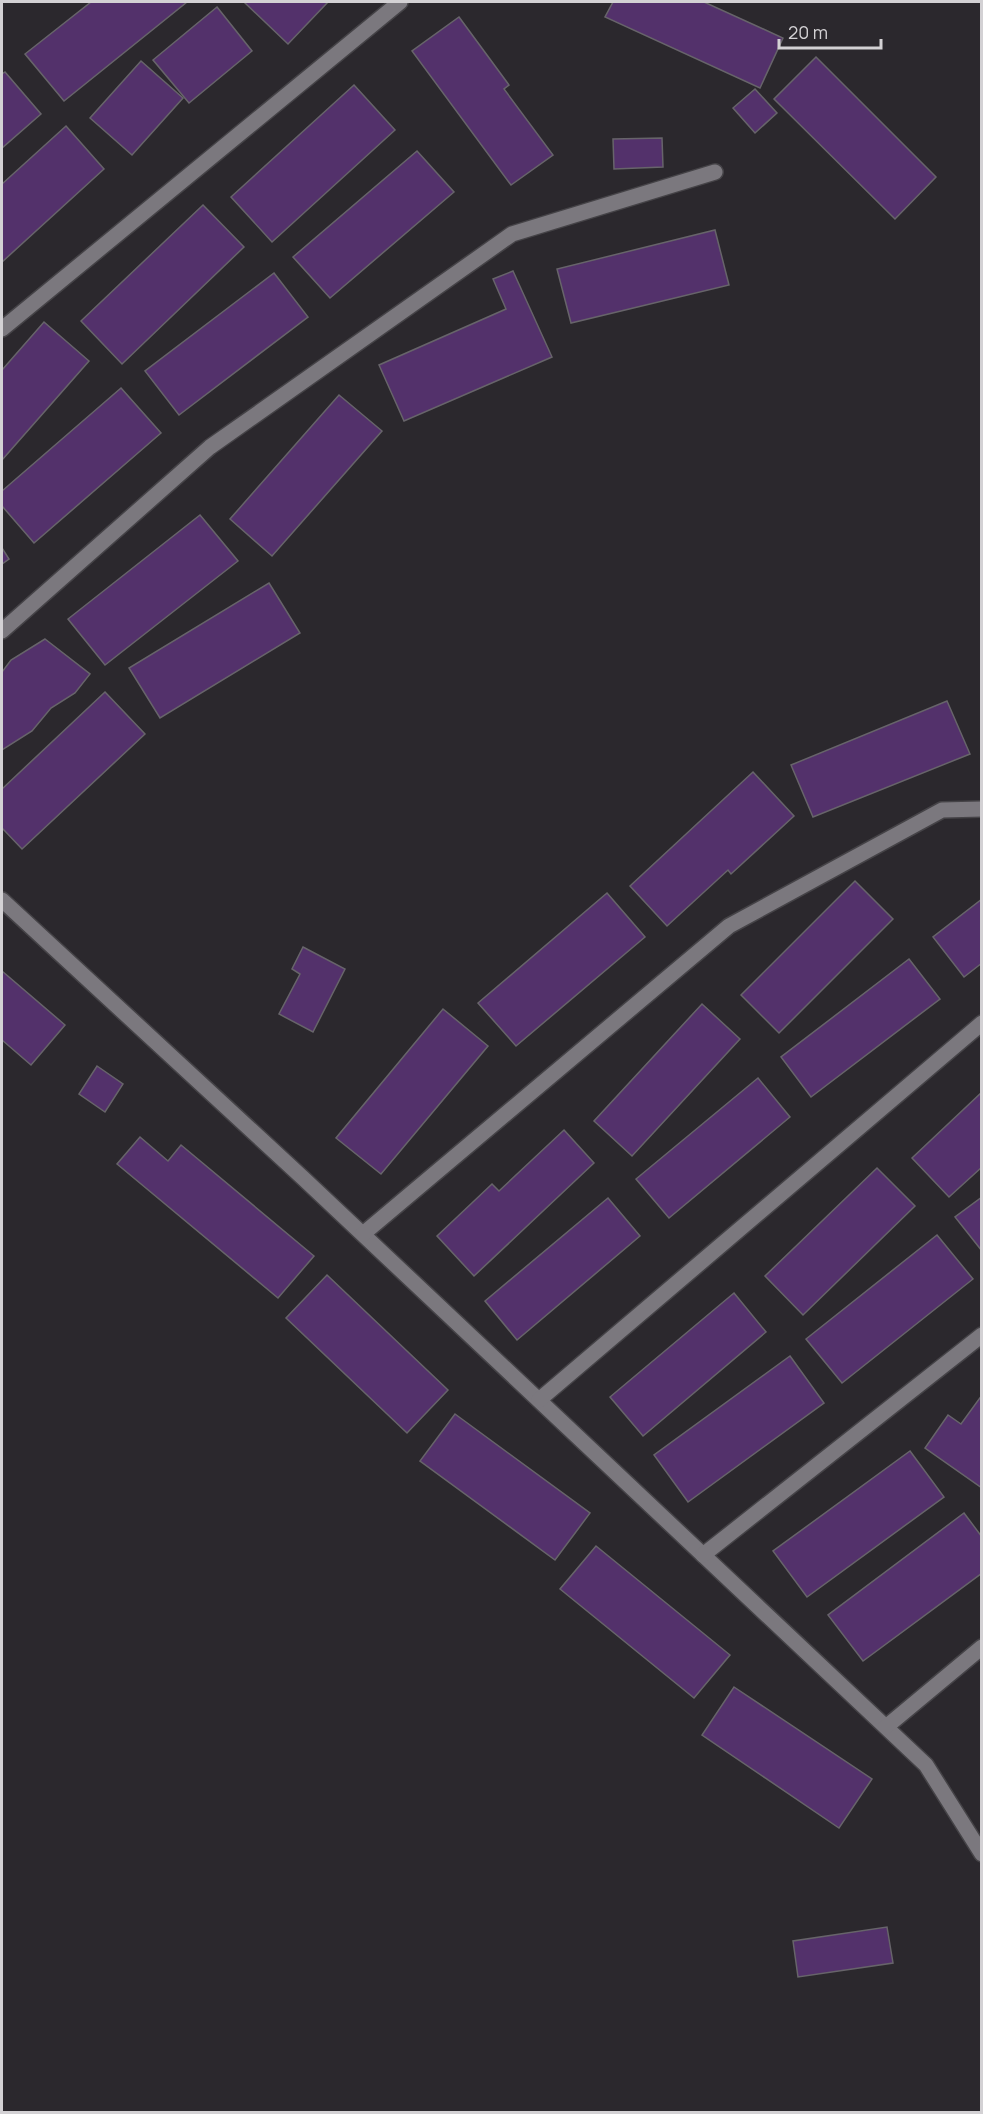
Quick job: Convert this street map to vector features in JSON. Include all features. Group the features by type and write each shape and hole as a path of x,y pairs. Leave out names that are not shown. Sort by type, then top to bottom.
{"street":[{"path":"2,329 400,2"},
{"path":"2,631 210,447 512,234 715,172"},
{"path":"363,1234 729,926 942,810 981,809"},
{"path":"2,900 363,1234 926,1764 981,1854"},
{"path":"539,1400 981,1023"},
{"path":"703,1555 981,1335"},
{"path":"886,1727 981,1647"}],"building":[{"path":"91,2 187,2 64,101 25,54"},
{"path":"246,2 328,2 288,44"},
{"path":"613,2 704,2 783,38 760,88 605,17"},
{"path":"217,7 252,51 189,103 153,60"},
{"path":"459,17 509,85 504,89 553,155 511,185 412,51"},
{"path":"816,57 936,177 895,219 774,99"},
{"path":"141,61 183,98 132,155 90,118"},
{"path":"5,72 41,114 2,148 2,74"},
{"path":"354,85 395,130 272,242 231,197"},
{"path":"755,89 777,113 755,133 733,108"},
{"path":"66,126 104,169 2,262 2,184"},
{"path":"662,138 663,167 614,169 613,139"},
{"path":"417,151 454,192 330,298 293,257"},
{"path":"203,205 244,247 122,364 81,321"},
{"path":"715,230 729,285 571,323 557,269"},
{"path":"513,271 552,357 404,421 379,365 506,309 493,279"},
{"path":"274,273 308,317 179,415 145,371"},
{"path":"44,322 89,361 2,460 2,370"},
{"path":"121,388 161,433 34,543 2,506 2,491"},
{"path":"339,395 382,431 272,556 230,519"},
{"path":"200,515 238,561 105,665 68,619"},
{"path":"2,548 9,559 2,564"},
{"path":"269,583 300,633 160,718 129,668"},
{"path":"45,639 90,674 75,693 51,708 32,731 2,750 2,672 11,660"},
{"path":"105,692 145,734 22,849 2,828 2,789"},
{"path":"947,701 970,754 813,817 791,765"},
{"path":"753,772 794,816 731,874 728,870 667,926 630,886"},
{"path":"855,881 893,919 779,1033 741,995"},
{"path":"607,893 645,937 516,1046 478,1003"},
{"path":"982,899 982,963 964,977 933,937"},
{"path":"303,947 345,969 313,1032 279,1014 300,974 292,969"},
{"path":"909,959 940,999 811,1097 781,1057"},
{"path":"2,971 65,1025 31,1065 2,1040"},
{"path":"702,1004 740,1039 632,1156 594,1121"},
{"path":"443,1009 488,1046 381,1174 336,1138"},
{"path":"97,1066 123,1084 105,1112 79,1094"},
{"path":"758,1078 790,1117 669,1218 636,1179"},
{"path":"982,1092 982,1167 949,1197 912,1158"},
{"path":"564,1130 594,1163 474,1276 437,1236 492,1184 499,1191"},
{"path":"140,1137 168,1161 181,1145 314,1256 278,1298 117,1164"},
{"path":"877,1168 915,1206 803,1315 765,1276"},
{"path":"982,1197 982,1251 955,1217"},
{"path":"608,1198 640,1236 517,1340 485,1301"},
{"path":"937,1235 973,1279 842,1383 806,1339"},
{"path":"327,1275 448,1390 407,1433 286,1318"},
{"path":"734,1293 766,1332 643,1436 610,1397"},
{"path":"790,1356 824,1403 688,1502 654,1455"},
{"path":"982,1395 982,1488 925,1448 948,1415 961,1424"},
{"path":"455,1414 590,1513 555,1560 420,1461"},
{"path":"910,1451 944,1497 807,1597 773,1551"},
{"path":"964,1513 982,1537 982,1573 863,1661 828,1615"},
{"path":"596,1546 730,1655 694,1698 560,1589"},
{"path":"734,1687 872,1779 839,1828 702,1735"},
{"path":"887,1927 893,1963 798,1977 793,1941"}]}
